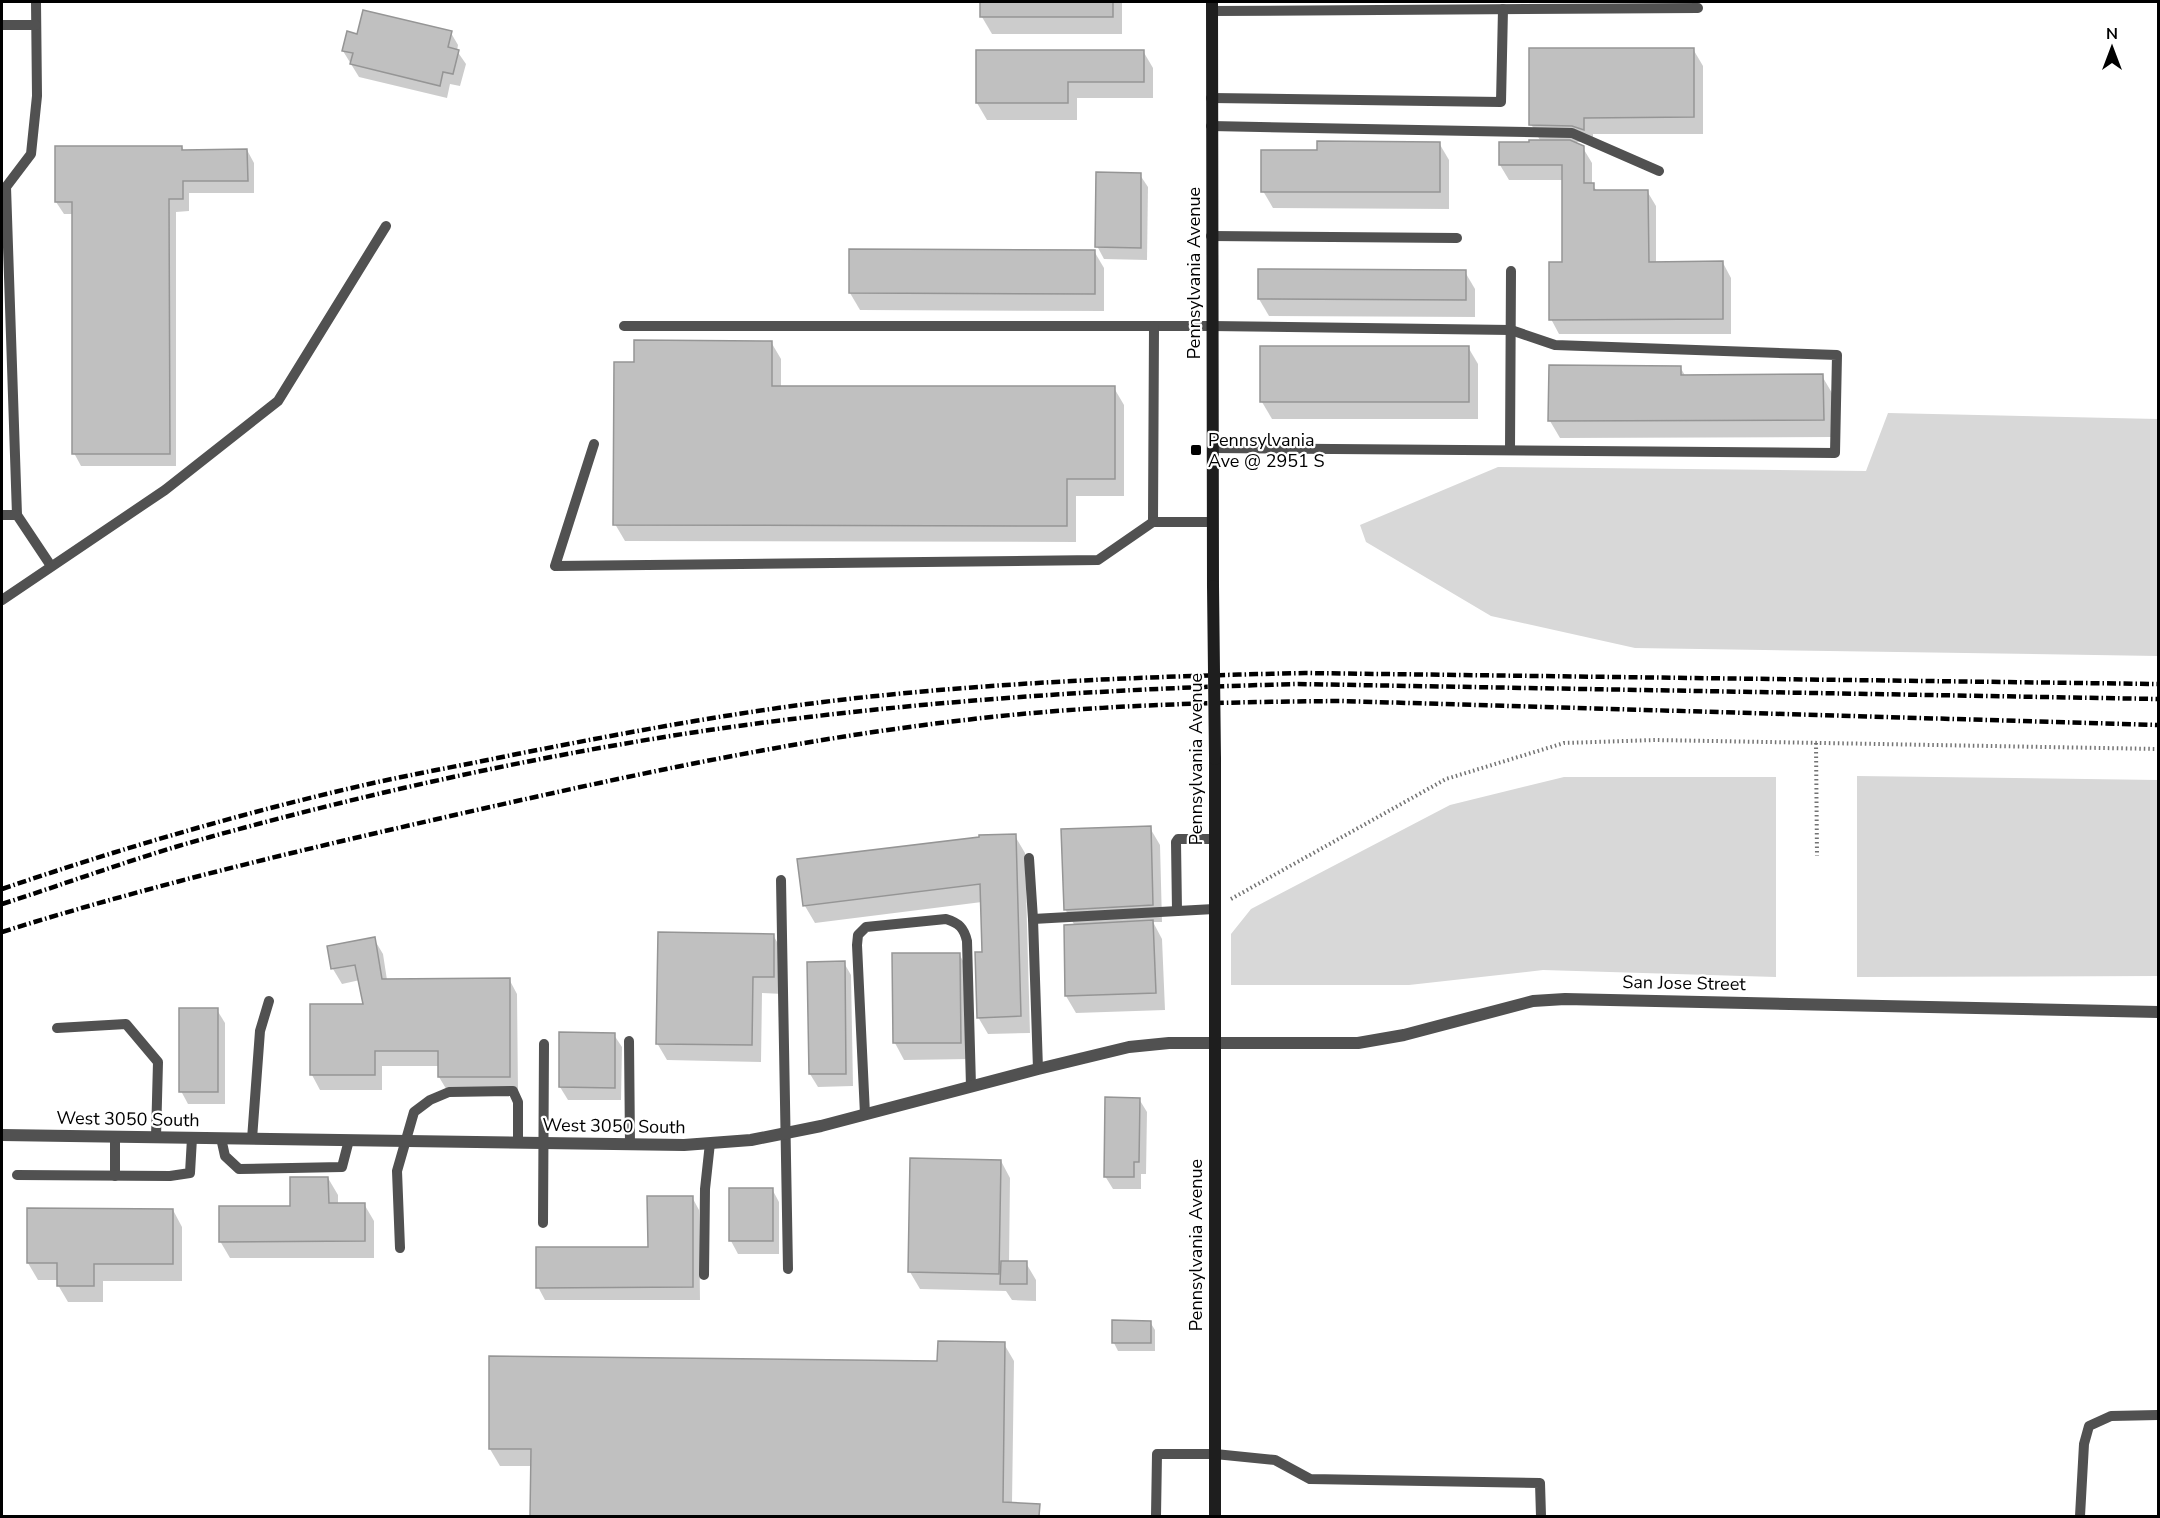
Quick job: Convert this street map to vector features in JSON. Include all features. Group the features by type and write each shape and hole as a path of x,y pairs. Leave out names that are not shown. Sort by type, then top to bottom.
{"street":[{"name":"Pennsylvania Avenue","path":"1212,6 1215,1516"},
{"name":"San Jose Street","path":"1214,1043 1358,1043 1404,1035 1533,1001 1564,999 2158,1012"},
{"name":"West 3050 South","path":"2,1135 630,1145 684,1145 751,1140 866,1114 1129,1047 1169,1043 1214,1043"}],"lane":[{"path":"36,2 37,96 31,153 4,184 17,515 51,566"},
{"path":"1212,6 1503,9 1698,8"},
{"path":"1212,98 1501,102 1503,9"},
{"path":"2,25 36,25"},
{"path":"1212,126 1572,133 1659,171"},
{"path":"2,600 165,490 278,401 386,226"},
{"path":"1212,236 1457,238"},
{"path":"1510,450 1511,271"},
{"path":"624,326 1212,326 1511,330 1555,345 1837,355 1835,453 1214,448"},
{"path":"1153,522 1154,326"},
{"path":"594,444 555,566 1098,560 1153,522 1214,522"},
{"path":"2,515 17,515"},
{"path":"1177,911 1176,842 1178,839 1215,839"},
{"path":"1029,858 1038,1069"},
{"path":"781,880 788,1269"},
{"path":"1033,919 1215,909"},
{"path":"866,1114 857,945 858,935 866,927 946,919 956,922 964,930 967,941 971,1086"},
{"path":"252,1139 260,1031 270,1000"},
{"path":"57,1028 126,1024 158,1062 156,1137"},
{"path":"629,1041 630,1145"},
{"path":"543,1044 543,1223"},
{"path":"400,1248 398,1171 414,1112 430,1100 449,1092 513,1090 518,1102 518,1143"},
{"path":"115,1137 116,1176"},
{"path":"17,1175 170,1176 190,1173 192,1138"},
{"path":"221,1138 225,1156 239,1169 342,1167 349,1140"},
{"path":"704,1275 705,1189 710,1143"},
{"path":"2080,1516 2084,1444 2090,1426 2110,1416 2158,1416"},
{"path":"1156,1516 1157,1454 1215,1454 1275,1460 1310,1479 1540,1483 1541,1516"}],"path":[{"path":"1215,909 1446,778 1564,743 1655,740 2158,749"},
{"path":"1816,743 1818,856"}],"shaded area":[{"path":"1888,413 2158,419 2158,656 1635,648 1491,616 1366,542 1360,525 1498,467 1866,471"},
{"path":"1857,776 2158,780 2158,976 1857,977"},
{"path":"1564,777 1776,777 1776,977 1543,970 1409,985 1231,985 1231,934 1251,909 1450,805"}],"building":[{"path":"980,2 1113,2 1113,17 980,17"},
{"path":"363,10 452,31 448,47 459,50 453,74 443,72 440,86 350,64 353,53 342,51 347,31 357,34"},
{"path":"1529,48 1694,48 1694,117 1584,118 1584,130 1572,126 1529,125"},
{"path":"976,50 1144,50 1144,82 1068,82 1068,103 976,103"},
{"path":"1529,140 1570,140 1584,146 1584,183 1594,183 1594,190 1648,190 1649,262 1723,261 1723,319 1549,320 1549,262 1562,262 1562,165 1499,165 1499,142 1529,142"},
{"path":"1317,141 1440,142 1440,192 1261,192 1261,150 1317,150"},
{"path":"55,146 182,146 182,150 247,149 248,181 183,181 183,199 169,199 170,454 72,454 72,202 55,202"},
{"path":"1096,172 1141,173 1141,248 1095,247"},
{"path":"849,249 1095,250 1095,294 849,293"},
{"path":"1258,269 1466,270 1466,300 1258,299"},
{"path":"634,340 772,341 772,386 1115,386 1115,479 1067,479 1067,526 613,525 614,362 634,362"},
{"path":"1260,346 1469,346 1469,402 1260,402"},
{"path":"1549,365 1681,366 1681,375 1823,374 1824,420 1548,421"},
{"path":"1151,826 1153,905 1064,910 1061,829"},
{"path":"1016,834 1021,1016 977,1018 975,952 982,952 980,884 803,906 797,859 979,837 979,835"},
{"path":"1153,920 1156,993 1065,996 1064,925"},
{"path":"658,932 774,934 774,977 753,977 752,1045 656,1044"},
{"path":"375,937 382,979 510,978 510,1077 438,1077 438,1051 375,1051 375,1075 310,1075 310,1004 363,1004 355,965 331,969 327,946"},
{"path":"892,953 960,953 961,1043 893,1043"},
{"path":"845,961 846,1074 809,1074 807,962"},
{"path":"179,1008 218,1008 218,1092 179,1092"},
{"path":"559,1032 615,1033 615,1088 559,1087"},
{"path":"1105,1097 1140,1098 1139,1162 1134,1162 1134,1177 1104,1177"},
{"path":"910,1158 1001,1160 999,1274 908,1272"},
{"path":"290,1177 328,1177 329,1203 365,1203 365,1241 219,1242 219,1206 290,1206"},
{"path":"729,1188 773,1188 773,1241 729,1241"},
{"path":"647,1196 693,1196 693,1287 536,1288 536,1247 648,1247"},
{"path":"27,1208 173,1209 173,1264 94,1264 94,1286 57,1286 57,1263 27,1263"},
{"path":"1001,1261 1027,1261 1027,1284 1000,1284"},
{"path":"1112,1320 1151,1321 1151,1343 1112,1343"},
{"path":"938,1341 1005,1342 1003,1502 1040,1504 1039,1516 530,1516 531,1449 489,1449 489,1356 937,1361"}],"railway":[{"path":"2,889 180,833 269,808 380,782 701,720 886,695 1095,680 1305,673 2158,684"},
{"path":"2,904 184,844 327,806 445,779 683,734 913,706 1067,694 1298,684 2158,699"},
{"path":"2,932 112,899 223,870 575,788 704,761 834,738 1012,715 1153,705 1341,701 2158,725"}],"place":[{"name":"Pennsylvania Ave @ 2951 S","path":"1196,450"}]}
